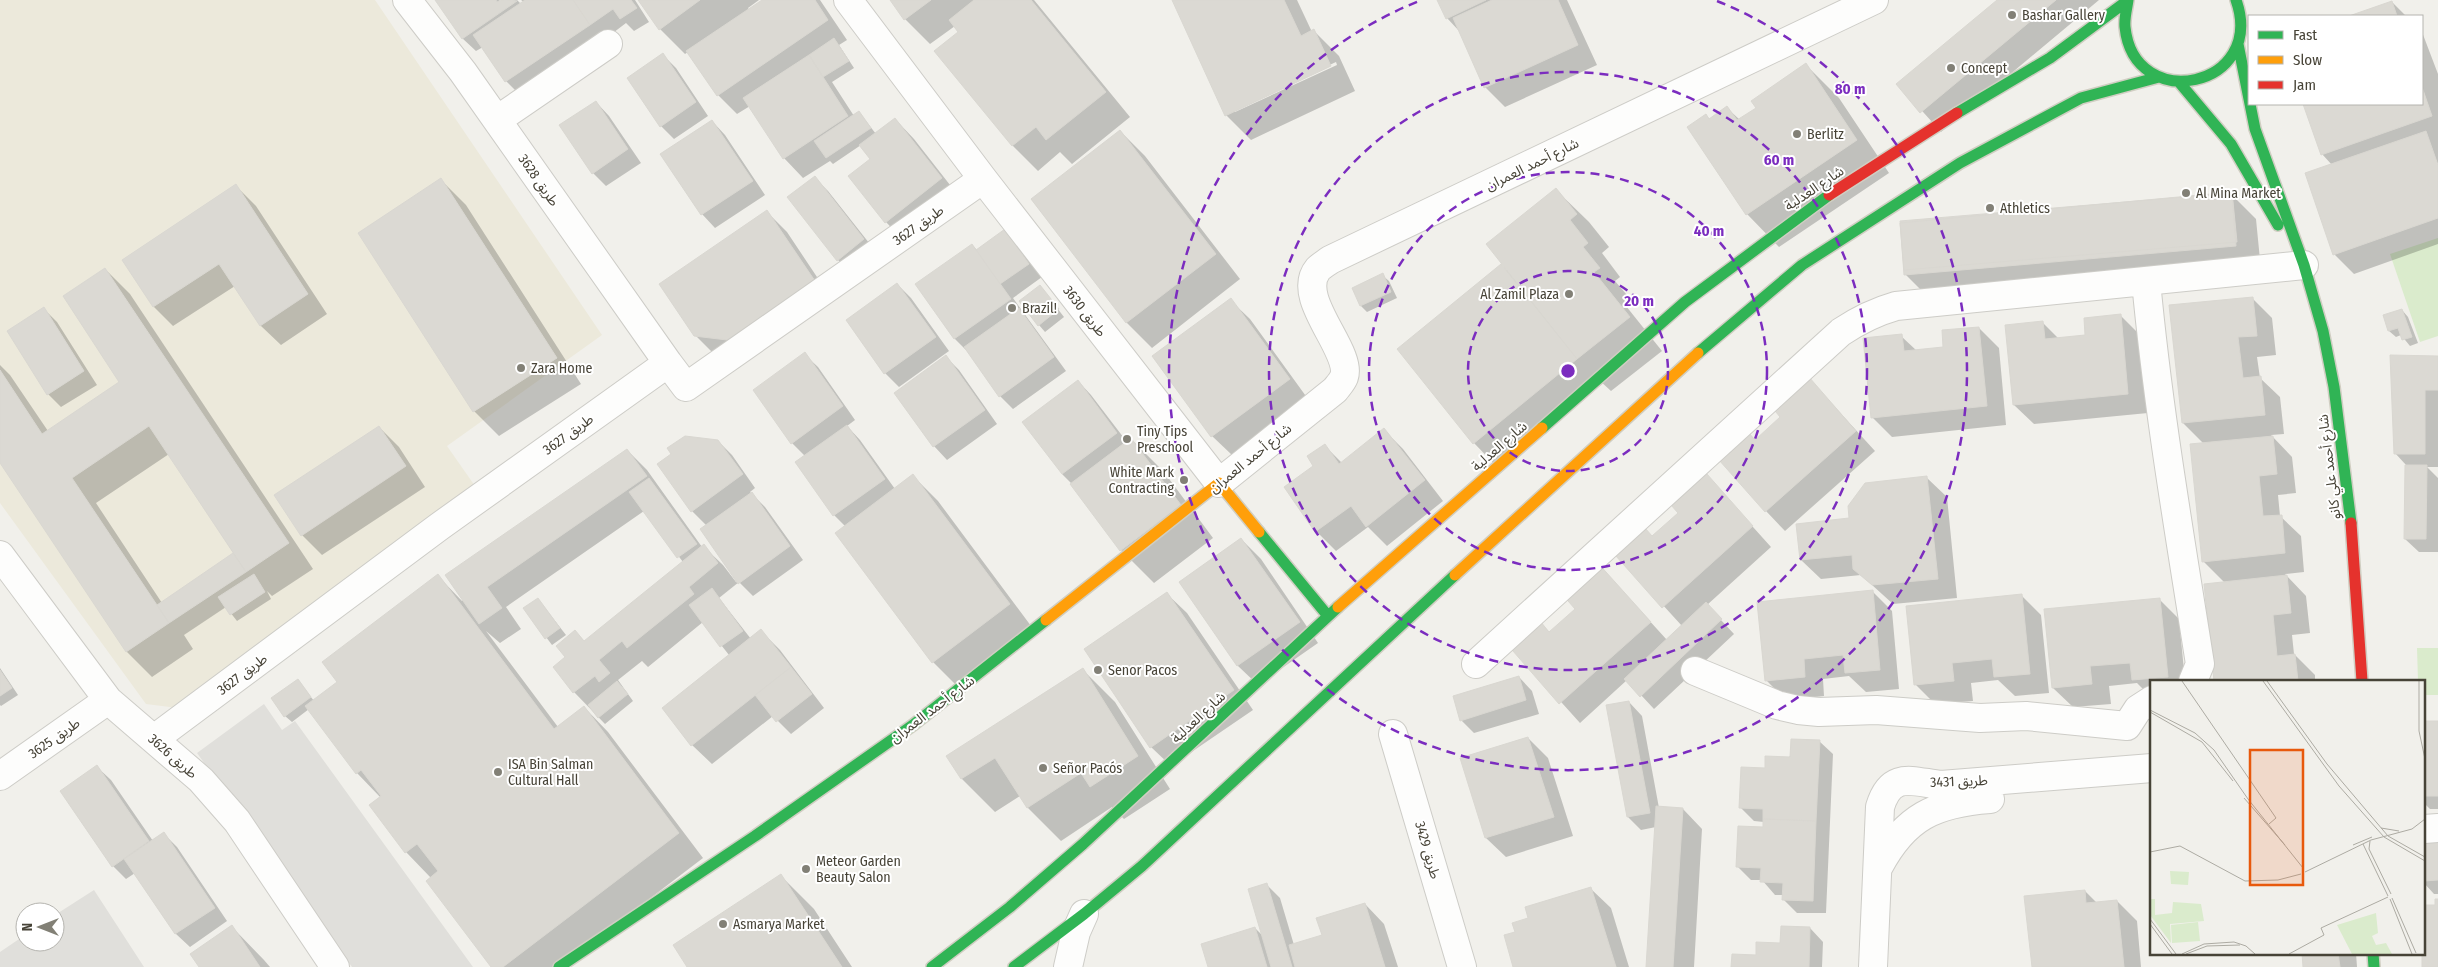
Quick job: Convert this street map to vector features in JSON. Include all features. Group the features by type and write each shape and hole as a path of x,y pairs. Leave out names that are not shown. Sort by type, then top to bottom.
{"main road":[{"path":"2128,0 2124,19 2125,37 2132,54 2143,67 2159,77 2179,82 2198,80 2215,73 2228,60 2238,44 2241,26 2240,8 2236,0"},
{"name":"شارع العدلية","path":"932,967 1010,907 1083,844 1328,616 1693,297 1807,210 1941,122 2050,58 2128,0"},
{"name":"شارع أحمد علي كانو","path":"2238,44 2248,93"},
{"path":"1014,967 1084,914 1142,866 1357,664 1718,335 1802,265 1960,163 2048,114 2081,98 2159,77"},
{"name":"شارع أحمد علي كانو","path":"2179,82 2231,144 2274,218 2302,259"},
{"name":"شارع أحمد علي كانو","path":"2250,105 2255,128 2302,259 2323,331 2344,452 2351,521 2362,680"},
{"name":"طريق 3630","path":"1219,483 1328,616"},
{"name":"شارع أحمد العمران","path":"559,967 755,836 914,725 1219,483"},
{"path":"2374,954 2374,967"}],"street":[{"name":"طريق 3628","path":"407,0 497,120 668,363"},
{"name":"طريق 3630","path":"848,0 982,179 1219,483"},
{"name":"شارع أحمد العمران","path":"1219,483 1335,390 1344,377 1343,362 1322,319 1314,296 1313,278 1318,269 1339,256 1874,0"},
{"path":"497,120 608,44"},
{"name":"طريق 3627","path":"154,739 440,526 668,363 686,387 982,179"},
{"path":"1476,664 1841,332 1876,312 1896,306 2146,281 2302,259"},
{"path":"2146,281 2152,351 2167,458 2200,664 2193,680"},
{"name":"طريق 3626","path":"0,555 108,700 201,780 237,821 335,967"},
{"path":"1695,671 1777,705 1798,710 1837,712 1876,710 1980,718 2026,716 2127,726"},
{"name":"طريق 3625","path":"0,776 108,700"},
{"path":"2142,778 2127,726 2138,709 2150,701"},
{"name":"طريق 3429","path":"1393,734 1462,967"},
{"name":"طريق 3431","path":"1873,967 1879,866 1880,807 1888,790 1903,780 1912,779 1971,791 2142,778"},
{"path":"1879,866 1901,832 1933,809 1951,803 1971,791"},
{"path":"1068,967 1076,932 1084,914"}],"shaded area":[{"path":"0,0 375,0 602,335 447,446 475,486 178,708 146,704 0,503"},
{"path":"264,704 282,730 295,721 473,967 352,967 197,753"},
{"path":"94,890 144,967 0,967 0,952 15,942 15,952 65,952 65,909"}],"green space":[{"path":"2438,238 2438,336 2420,342 2390,254"},
{"path":"2417,648 2438,648 2438,695 2426,695 2426,680 2418,680"}],"building":[{"path":"435,0 496,0 497,2 501,0 517,1 462,39"},
{"path":"525,0 573,0 590,25 505,82 473,35"},
{"path":"573,0 631,0 637,8 620,19 613,9 590,25"},
{"path":"638,0 700,0 659,30"},
{"path":"762,0 815,0 828,20 717,96 686,51"},
{"path":"890,0 931,0 904,20"},
{"path":"974,0 1031,0 1106,92 1046,140 1036,127 1012,146 934,51 958,32 949,20"},
{"path":"1172,0 1284,0 1301,36 1314,29 1331,66 1225,116"},
{"path":"1437,0 1486,0 1446,19"},
{"path":"1492,0 1558,0 1578,45 1484,88 1453,18"},
{"path":"1997,0 2056,0 1920,113 1896,84"},
{"path":"2392,1 2397,15 2352,15"},
{"path":"834,38 849,61 823,77 809,55"},
{"path":"663,53 696,102 660,127 627,78"},
{"path":"809,55 848,116 783,159 743,98"},
{"path":"1806,63 1857,140 1746,215 1687,127 1706,114 1709,119 1727,106 1737,120 1756,108 1751,101"},
{"path":"2423,90 2432,116 2321,155 2303,105 2423,105"},
{"path":"596,101 628,149 592,174 559,125"},
{"path":"859,111 871,128 826,158 814,141"},
{"path":"895,118 942,178 885,223 848,176 870,159 859,145"},
{"path":"712,120 753,181 701,215 660,154"},
{"path":"1120,130 1216,254 1126,323 1031,199"},
{"path":"2426,131 2438,165 2438,218 2333,255 2305,173"},
{"path":"815,176 864,239 837,261 787,197"},
{"path":"441,178 557,358 473,412 358,233"},
{"path":"236,184 308,294 260,326 219,264 153,307 122,260"},
{"name":"Al Zamil Plaza","path":"1556,188 1577,214 1570,220 1588,243 1583,247 1600,268 1594,272 1630,317 1577,359 1486,244"},
{"path":"2232,192 2237,242 1904,270 1900,223"},
{"path":"2232,193 2236,246 1904,275 1900,221"},
{"path":"767,210 815,281 727,340 694,336 659,284"},
{"path":"1005,229 1029,264 1000,284 976,250"},
{"path":"972,244 1011,299 954,339 915,284"},
{"path":"1501,264 1577,359 1473,444 1397,349"},
{"path":"105,268 289,543 246,572 149,426 72,478 169,623 126,652 0,463 0,370 42,434 119,382 63,296"},
{"path":"1383,273 1391,292 1360,306 1352,288"},
{"path":"897,283 936,337 884,374 846,320"},
{"path":"1040,285 1059,309 1038,326 1019,301"},
{"path":"2253,297 2257,336 2238,337 2243,378 2261,376 2265,415 2182,423 2169,305"},
{"path":"1231,298 1290,379 1211,437 1152,356"},
{"path":"44,307 84,371 47,395 7,331"},
{"path":"1019,308 1054,357 999,397 964,347"},
{"path":"2402,309 2412,337 2402,340 2398,328 2388,331 2383,315"},
{"path":"2121,314 2128,394 2013,405 2005,325 2043,321 2045,339 2085,335 2084,318"},
{"path":"1979,327 1987,406 1871,418 1863,338 1902,334 1904,351 1943,347 1942,330"},
{"path":"805,352 843,406 791,444 753,390"},
{"path":"946,355 985,410 933,447 894,393"},
{"path":"2390,355 2438,356 2438,390 2425,390 2425,454 2394,454"},
{"path":"1802,369 1856,431 1765,512 1711,451 1741,424 1755,440 1780,417 1767,401"},
{"path":"1078,380 1117,433 1062,474 1022,422"},
{"path":"847,425 885,479 833,516 795,462"},
{"path":"379,426 406,466 301,536 274,495"},
{"path":"1384,428 1425,480 1366,527 1351,506 1315,532 1284,487 1313,466 1307,456 1325,444 1339,464"},
{"path":"685,436 718,440 743,474 691,512 657,464 671,454 667,448"},
{"path":"2273,436 2277,474 2259,476 2263,516 2282,515 2285,553 2202,562 2190,444"},
{"path":"1131,438 1181,505 1120,551 1070,484"},
{"path":"627,449 647,476 487,587 502,608 479,624 445,575"},
{"path":"1699,465 1753,526 1662,608 1608,547 1638,520 1652,536 1678,513 1664,497"},
{"path":"2405,465 2427,465 2426,539 2404,539"},
{"path":"913,474 1010,604 932,663 835,533"},
{"path":"1927,476 1938,579 1872,585 1853,569 1852,555 1800,560 1796,524 1849,518 1848,506 1865,483"},
{"path":"649,478 697,544 677,558 629,492"},
{"path":"752,492 790,546 738,584 700,529"},
{"path":"1241,538 1300,622 1237,666 1179,582"},
{"path":"704,544 718,563 689,587 694,594 627,648 622,641 599,660 610,673 599,682 595,676 573,693 553,667 565,657 556,646 575,630 584,641"},
{"path":"233,553 246,572 169,623 157,605"},
{"path":"1597,562 1651,622 1559,704 1506,643 1536,616 1549,632 1575,609 1562,594"},
{"path":"254,574 265,592 230,615 218,597"},
{"name":"ISA Bin Salman Cultural Hall","path":"438,574 554,729 584,706 679,833 503,967 491,967 426,881 438,871 417,844 405,853 369,805 381,796 361,770 356,774 305,706 337,682 322,662"},
{"path":"2287,575 2291,613 2273,615 2277,656 2295,654 2298,680 2214,680 2204,584"},
{"path":"712,588 743,631 720,647 689,605"},
{"path":"1873,590 1880,670 1845,673 1843,655 1804,659 1805,677 1765,681 1757,602"},
{"path":"1167,592 1234,690 1150,748 1084,649"},
{"path":"2022,594 2030,674 1994,677 1992,659 1952,663 1954,681 1914,685 1906,606"},
{"path":"538,598 560,628 545,639 523,608"},
{"path":"2160,598 2168,677 2132,680 2130,663 2090,666 2092,684 2052,688 2044,609"},
{"path":"1706,602 1722,619 1640,697 1624,679"},
{"path":"761,629 791,667 691,746 662,708"},
{"path":"791,667 812,694 776,722 755,695"},
{"path":"1083,668 1138,756 1090,787 1081,773 1027,808 995,758 961,779 946,756"},
{"path":"0,670 12,688 0,696"},
{"path":"1519,676 1526,700 1460,721 1453,696"},
{"path":"298,679 311,697 284,717 271,698"},
{"path":"617,681 628,694 598,718 588,705"},
{"path":"1629,701 1650,813 1627,817 1606,705"},
{"path":"2426,721 2438,721 2438,796 2426,796"},
{"path":"1528,737 1554,817 1485,838 1460,758"},
{"path":"1791,739 1820,740 1816,821 1763,819 1763,809 1739,808 1741,767 1765,768 1765,756 1790,757"},
{"path":"97,765 149,841 112,867 60,791"},
{"path":"1656,806 1683,808 1673,967 1646,967"},
{"path":"1763,819 1816,821 1813,901 1782,900 1783,883 1760,882 1761,868 1736,867 1738,826 1763,827"},
{"path":"164,832 215,908 175,934 124,859"},
{"path":"2426,842 2438,842 2438,880 2426,881"},
{"path":"781,874 842,967 687,967 673,945"},
{"path":"1267,883 1292,967 1271,967 1248,889"},
{"path":"1591,887 1616,967 1513,967 1504,935 1515,932 1512,923 1528,918 1525,907"},
{"path":"2085,890 2086,903 2117,900 2124,967 2032,967 2024,896"},
{"path":"2435,899 2438,899 2438,967 2422,967 2422,954 2426,954 2426,905 2435,905"},
{"path":"1365,903 1385,967 1295,967 1289,945 1322,935 1316,918"},
{"path":"232,925 260,967 199,967 190,954"},
{"path":"1781,926 1810,927 1809,967 1731,967 1732,954 1756,955 1756,942 1780,943"},
{"path":"1255,927 1267,967 1208,967 1201,944"},
{"path":"2302,954 2338,954 2340,967 2303,967"}],"traffic: fast":[{"path":"2128,0 2125,27 2134,55 2150,72 2172,80 2196,80 2217,70 2233,54 2240,30 2236,0"},
{"path":"1957,113 2050,58 2127,1"},
{"path":"2238,44 2248,94"},
{"path":"1698,353 1802,265 1960,163 2081,98 2159,77"},
{"path":"2179,82 2231,144 2278,225"},
{"path":"2250,105 2255,129 2304,265 2323,331 2334,387 2351,523"},
{"path":"1542,428 1685,302 1829,195"},
{"path":"1259,532 1328,616"},
{"path":"1014,967 1084,914 1142,866 1455,575"},
{"path":"932,967 1010,907 1083,844 1338,607"},
{"path":"559,967 755,836 913,725 1046,620"},
{"path":"2373,954 2374,967"}],"traffic: slow":[{"path":"1455,575 1698,353"},
{"path":"1338,607 1542,428"},
{"path":"1046,620 1219,483 1259,532"}],"traffic: jam":[{"path":"1829,195 1957,113"},
{"path":"2351,523 2362,680"}],"place":[{"name":"Bashar Gallery","path":"2012,15"},
{"name":"Concept","path":"1951,68"},
{"name":"Berlitz","path":"1797,134"},
{"name":"Al Mina Market","path":"2186,193"},
{"name":"Athletics","path":"1990,208"},
{"name":"Al Zamil Plaza","path":"1569,294"},
{"name":"Brazil!","path":"1012,308"},
{"name":"Zara Home","path":"521,368"},
{"name":"Tiny Tips Preschool","path":"1127,439"},
{"name":"White Mark Contracting","path":"1184,480"},
{"name":"Senor Pacos","path":"1098,670"},
{"name":"Señor Pacós","path":"1043,768"},
{"name":"ISA Bin Salman Cultural Hall","path":"498,772"},
{"name":"Meteor Garden Beauty Salon","path":"806,869"},
{"name":"Asmarya Market","path":"723,924"}]}
